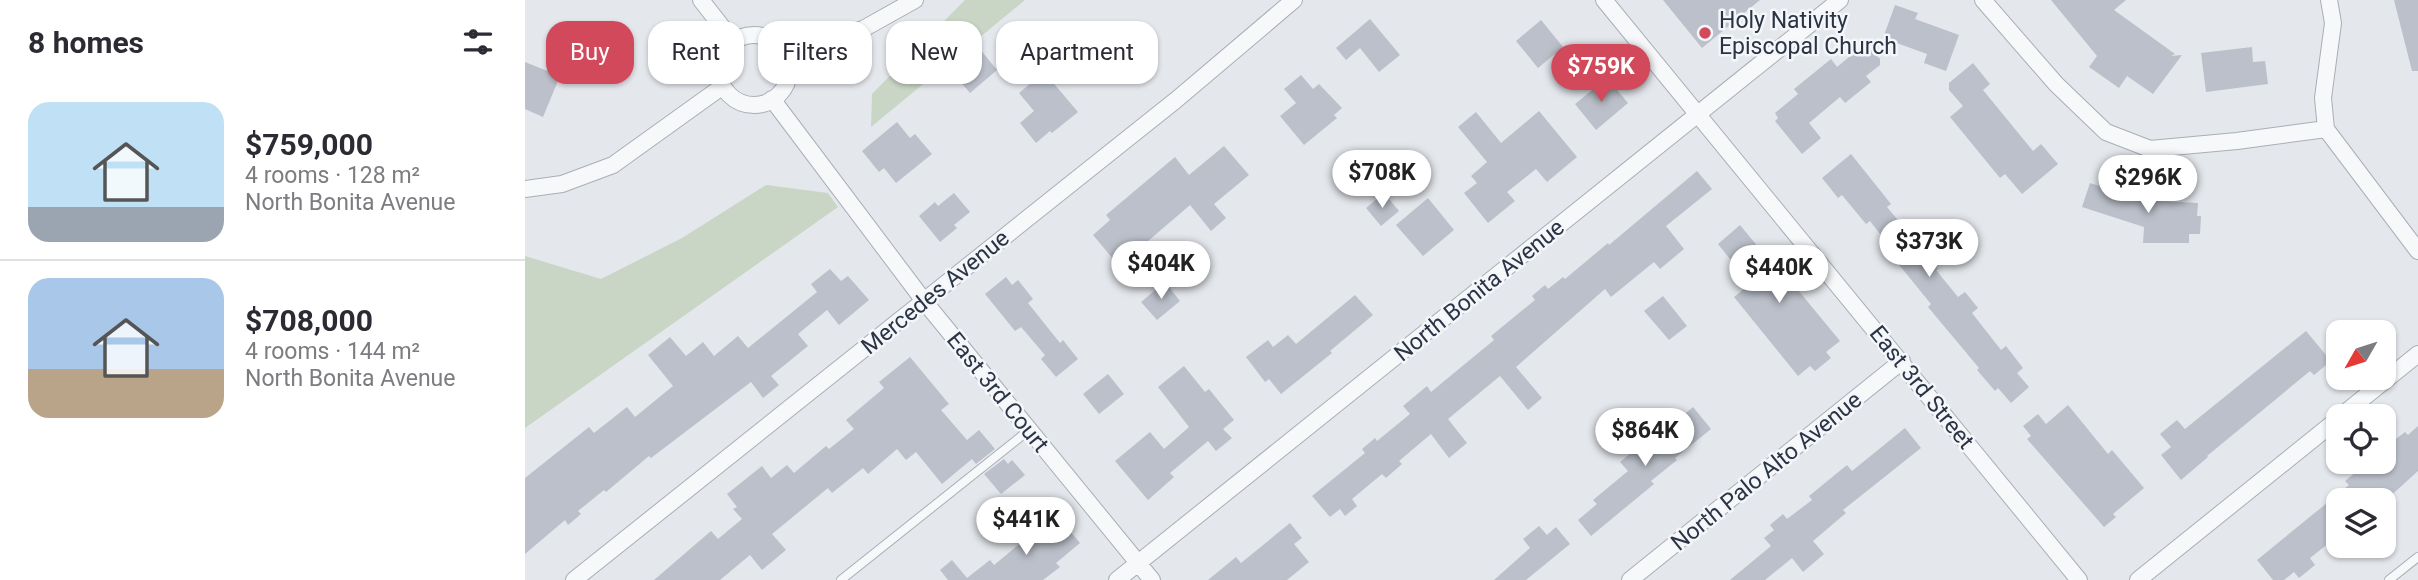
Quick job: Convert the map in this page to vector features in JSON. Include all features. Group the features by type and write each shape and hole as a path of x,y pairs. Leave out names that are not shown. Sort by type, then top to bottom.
{"street":[{"path":"701,0 717,21"},
{"path":"872,24 915,0"},
{"name":"Mercedes Avenue","path":"573,580 1177,100 1294,0"},
{"name":"East 3rd Street","path":"1604,0 2079,580"},
{"name":"North Bonita Avenue","path":"1118,580 1840,0"},
{"path":"1983,0 2056,84 2106,132 2139,145 2150,149 2162,148 2326,129"},
{"path":"2329,0 2333,23 2323,98 2326,129 2418,251"},
{"path":"525,189 562,184 613,165 723,86 733,98 755,105 772,99 786,84"},
{"name":"East 3rd Court","path":"772,99 924,301 1151,580"},
{"path":"2356,404 2418,354"},
{"name":"North Palo Alto Avenue","path":"1630,580 1902,361"},
{"path":"2138,580 2326,428"}],"lane":[{"path":"841,580 1029,430"},
{"path":"2389,580 2418,557"}],"green space":[{"path":"965,0 1025,0 996,21 982,35 982,21 944,21"},
{"path":"886,80 886,84 923,84 871,127 872,94"},
{"path":"766,185 828,193 838,207 525,428 525,256 601,279 682,238"}],"building":[{"name":"Holy Nativity Episcopal Church","path":"1663,0 1760,0 1702,48"},
{"path":"2051,0 2126,0 2114,10 2175,54 2171,56 2182,55 2153,94 2127,76 2119,88 2089,67 2097,56"},
{"path":"2394,0 2418,0 2418,71 2412,71"},
{"path":"1895,5 1918,13 1915,19 1959,35 1946,71 1924,63 1927,54 1883,38"},
{"path":"1370,19 1400,55 1379,72 1360,48 1346,60 1336,48"},
{"path":"1541,20 1563,47 1538,68 1516,41"},
{"path":"1866,43 1880,59 1880,65 1866,76 1871,82 1845,103 1840,97 1809,123 1821,138 1802,154 1775,121 1778,118 1775,113 1798,94 1794,89 1831,59 1837,67"},
{"path":"2252,47 2253,62 2265,61 2268,84 2206,92 2201,53"},
{"path":"982,52 996,69 982,83"},
{"path":"525,62 546,70 546,84 557,84 543,117 525,109"},
{"path":"1973,63 1990,84 1983,90 2033,151 2041,144 2058,164 2022,194 2005,174 2000,178 1950,117 1963,106 1949,90 1949,83"},
{"path":"1301,75 1313,89 1319,84 1342,108 1334,115 1337,118 1304,145 1280,116 1296,103 1284,89"},
{"path":"1607,78 1628,103 1596,130 1575,104"},
{"path":"962,84 981,84 970,93"},
{"path":"1030,84 1054,84 1078,112 1036,143 1020,123 1034,111 1019,93"},
{"path":"1539,111 1577,157 1547,182 1536,169 1507,192 1515,201 1488,223 1464,193 1477,183 1471,176 1487,162 1458,127 1476,112 1501,143"},
{"path":"897,122 910,138 915,134 932,154 896,183 884,168 879,172 862,151"},
{"path":"1224,146 1249,175 1214,204 1226,218 1211,231 1190,205 1119,266 1093,235 1110,220 1106,215 1175,157 1189,175"},
{"path":"1851,154 1891,204 1887,207 1938,269 1936,270 1958,297 1965,292 1978,308 1972,313 2001,350 2006,346 2023,368 2017,373 2029,387 2011,403 1998,388 1995,391 1928,307 1931,304 1891,255 1894,252 1870,221 1866,224 1842,195 1838,198 1822,178"},
{"path":"1697,171 1712,189 1666,226 1684,249 1660,269 1654,262 1611,297 1605,289 1516,367 1542,398 1528,410 1500,376 1448,419 1467,443 1449,458 1431,434 1399,461 1402,464 1386,478 1382,474 1352,499 1357,506 1345,516 1340,509 1330,517 1312,496 1365,453 1362,449 1375,438 1377,441 1410,414 1403,406 1427,386 1431,392 1494,340 1491,336 1535,300 1532,296 1545,285 1548,289 1563,277 1565,279"},
{"path":"2090,183 2142,200 2198,203 2197,216 2201,216 2200,234 2189,234 2189,243 2143,243 2144,227 2082,207"},
{"path":"954,193 970,212 954,225 957,228 940,242 919,216 935,202 938,206"},
{"path":"1384,193 1399,211 1381,226 1366,208"},
{"path":"1428,198 1454,230 1423,256 1396,225"},
{"path":"1740,225 1773,265 1782,257 1805,285 1798,290 1840,341 1826,352 1831,358 1815,371 1810,366 1798,376 1734,297 1750,284 1718,244"},
{"path":"830,269 841,281 848,276 869,300 839,325 827,310 798,334 808,346 771,376 779,385 763,398 751,382 651,458 649,456 606,492 604,490 578,511 581,514 568,525 565,520 525,554 525,478 589,427 594,433 627,407 635,417 673,386 648,355 670,337 686,356 703,342 714,356 738,336 748,348 817,292 811,284"},
{"path":"1006,277 1012,285 1018,280 1033,299 1028,303 1060,343 1063,340 1078,359 1056,377 1041,359 1045,355 1021,327 1015,331 985,294"},
{"path":"1165,282 1180,301 1157,320 1141,302"},
{"path":"1355,295 1373,315 1330,351 1332,353 1281,394 1269,379 1265,382 1246,357 1268,340 1273,347 1288,335 1296,344"},
{"path":"1663,296 1687,326 1669,340 1644,311"},
{"path":"2306,331 2326,355 2326,365 2314,375 2310,371 2181,480 2161,455 2171,447 2160,434 2177,420 2185,429"},
{"path":"910,357 949,404 941,410 967,440 979,430 995,449 976,464 972,459 942,484 916,452 906,460 897,449 868,474 863,468 832,493 828,488 772,534 786,550 762,570 750,555 720,580 654,580 711,531 718,539 742,519 733,509 737,507 727,494 762,466 771,478 787,465 794,473 826,446 829,449 854,429 846,420 884,388 879,382"},
{"path":"1184,366 1205,392 1209,389 1234,420 1223,429 1232,438 1216,451 1208,441 1170,473 1174,477 1148,500 1115,461 1150,432 1164,449 1189,427 1158,387"},
{"path":"1108,374 1124,394 1099,414 1083,394"},
{"path":"2068,405 2108,454 2112,450 2144,488 2113,514 2116,517 2104,527 2027,439 2031,436 2023,426 2038,414 2046,424"},
{"path":"1693,407 1711,429 1651,481 1654,484 1591,536 1578,520 1597,504 1593,500 1628,471 1620,462 1663,426 1666,430"},
{"path":"2418,426 2418,471 2396,491 2396,488 2345,488 2349,485 2345,481 2353,474 2396,474 2396,439 2405,432 2408,435"},
{"path":"1905,428 1921,448 1843,510 1846,513 1813,541 1824,554 1803,572 1792,558 1765,580 1730,580 1771,546 1764,538 1774,530 1770,525 1783,514 1787,519 1812,500 1809,496 1847,465 1852,471"},
{"path":"1004,459 1008,464 1012,460 1025,475 1001,494 984,474"},
{"path":"2326,504 2326,545 2310,558 2315,565 2299,578 2294,572 2284,580 2273,580 2257,560"},
{"path":"1056,514 1080,543 1056,563 1060,567 1043,580 948,580 940,570 952,560 967,578 990,560 994,565"},
{"path":"1290,523 1302,538 1294,544 1309,562 1287,580 1208,580 1236,557 1241,563"},
{"path":"1539,526 1547,535 1556,527 1570,544 1526,580 1494,580 1530,548 1523,539"}],"place":[{"name":"Holy Nativity Episcopal Church","path":"1705,33"}]}
